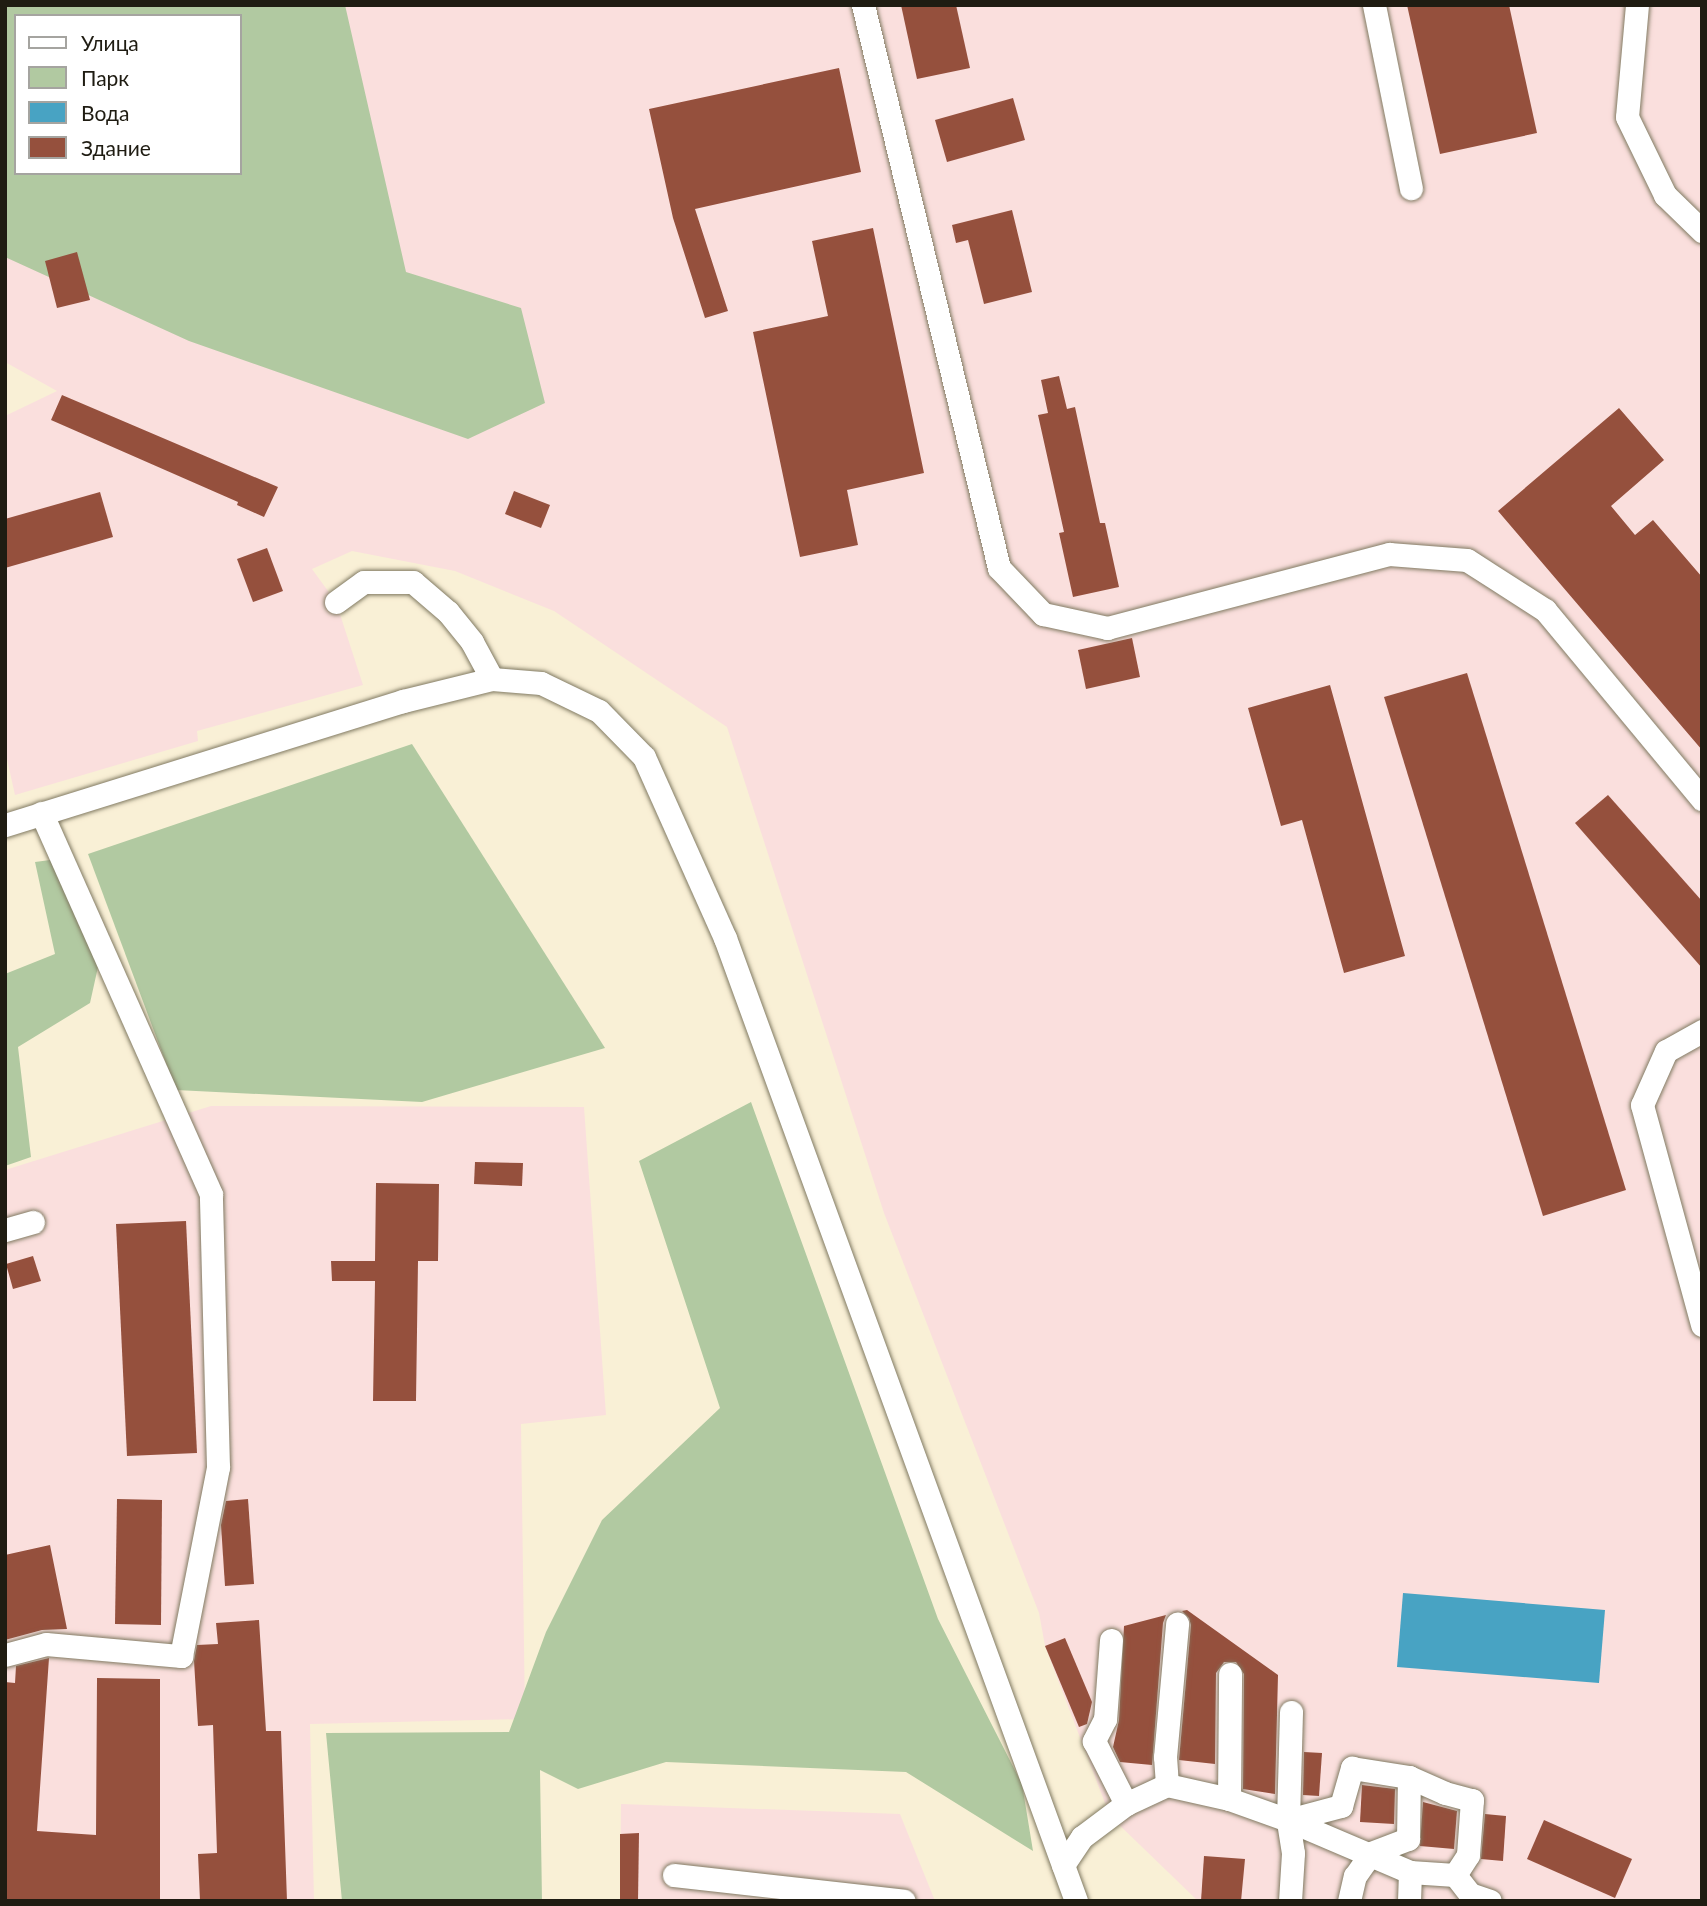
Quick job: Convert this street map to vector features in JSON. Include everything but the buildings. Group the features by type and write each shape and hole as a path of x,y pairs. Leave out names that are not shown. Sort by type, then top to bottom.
{"lane":[{"path":"863,5 999,568 1043,614 1107,628 1389,554 1467,560 1545,610 1702,799"},
{"path":"1374,5 1411,187"},
{"path":"1637,5 1627,117 1665,195 1702,230"},
{"path":"336,602 365,582 413,582 448,612 472,642 492,678"},
{"path":"5,825 402,701 492,678 541,682 598,711 644,757 725,938 1076,1901"},
{"path":"5,1656 46,1644 181,1657 218,1467 211,1194 41,813"},
{"path":"1702,1031 1666,1051 1642,1105 1702,1325"},
{"path":"5,1230 33,1222"},
{"path":"1167,1785 1165,1756 1177,1623"},
{"path":"1111,1640 1105,1719 1094,1741 1126,1804"},
{"path":"1229,1799 1230,1674"},
{"path":"1290,1901 1293,1853 1288,1820 1291,1712"},
{"path":"1288,1820 1341,1806 1352,1768 1409,1777 1445,1793 1472,1800 1468,1855 1455,1875"},
{"path":"1349,1901 1355,1876 1371,1853 1408,1839 1409,1777"},
{"path":"1063,1865 1082,1837 1126,1804 1167,1785 1229,1799 1288,1820 1371,1853 1410,1872 1455,1875 1476,1898"},
{"path":"1409,1901 1410,1872"},
{"path":"674,1874 904,1901"}],"shaded area":[{"path":"5,5 1702,5 1702,1901 1198,1901 1110,1816 1045,1646 1039,1613 884,1213 727,727 554,611 455,571 352,551 312,569 336,602 363,685 197,731 198,741 15,795 5,750 5,416 57,391 5,362"},
{"path":"211,1106 584,1107 606,1415 521,1424 525,1719 310,1724 314,1901 5,1901 5,1170"},
{"path":"621,1804 900,1814 935,1901 620,1901"}],"green space":[{"path":"5,5 345,5 406,272 521,308 545,403 468,439 189,341 5,257"},
{"path":"412,744 605,1048 422,1102 176,1090 88,854"},
{"path":"73,857 106,931 90,1003 18,1047 31,1157 5,1166 5,974 55,954 35,862"},
{"path":"751,1102 938,1619 1022,1784 1033,1851 906,1772 666,1762 578,1789 540,1770 542,1901 342,1901 326,1733 509,1732 546,1632 602,1520 720,1408 639,1161"}],"water":[{"path":"1403,1593 1605,1610 1599,1683 1397,1667"}]}
